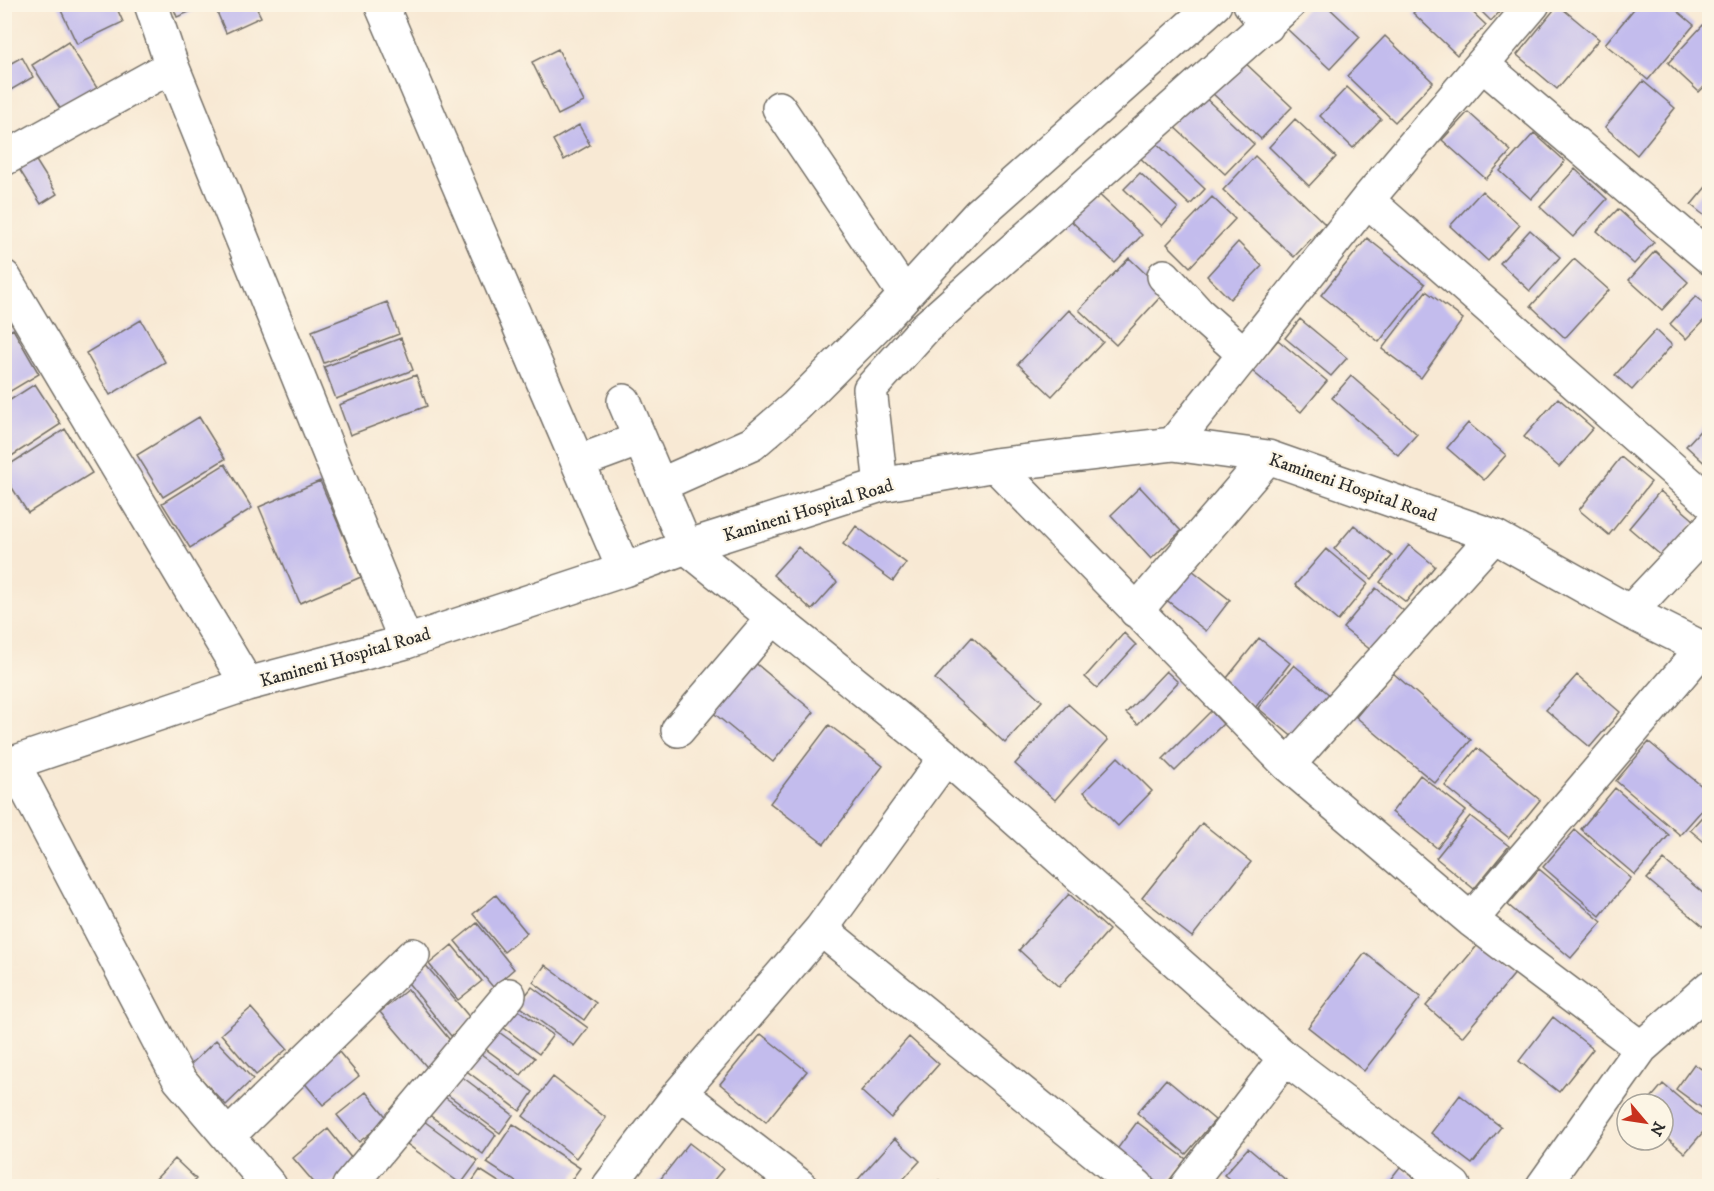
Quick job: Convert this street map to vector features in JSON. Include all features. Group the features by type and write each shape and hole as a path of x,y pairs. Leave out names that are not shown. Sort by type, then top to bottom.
{"street":[{"path":"151,4 172,66 406,642"},
{"path":"381,4 624,570"},
{"path":"660,486 752,444 796,406 905,295 979,214 1215,4"},
{"path":"1173,444 1368,200 1533,4"},
{"path":"881,485 870,389 925,328 1269,12"},
{"path":"1484,65 1710,258"},
{"path":"4,159 172,66"},
{"path":"779,108 905,295"},
{"path":"1368,200 1710,502"},
{"path":"1164,276 1198,313 1244,354"},
{"path":"4,277 247,684"},
{"path":"624,401 686,547 946,758 1285,1058 1454,1186"},
{"path":"578,462 640,439"},
{"name":"Kamineni Hospital Road","path":"9,765 247,684 406,642 624,570 686,547 881,485 995,465 1173,444 1268,457 1494,536 1630,612 1706,650"},
{"path":"1136,611 1268,457"},
{"path":"995,465 1288,765 1471,920 1641,1048"},
{"path":"1630,612 1710,527"},
{"path":"1288,765 1494,536"},
{"path":"678,730 773,618"},
{"path":"1471,920 1706,650"},
{"path":"609,1186 680,1093 821,929 946,758"},
{"path":"9,765 179,1079 270,1186"},
{"path":"821,929 1137,1186"},
{"path":"228,1136 413,955"},
{"path":"1543,1186 1641,1048 1710,987"},
{"path":"349,1186 509,995"},
{"path":"1187,1186 1285,1058"},
{"path":"680,1093 800,1186"}],"building":[{"path":"58,4 115,4 123,22 77,44"},
{"path":"172,4 206,4 206,5 177,17"},
{"path":"1311,4 1325,4 1360,37 1330,69 1287,29"},
{"path":"1422,4 1464,4 1486,25 1457,55 1413,13"},
{"path":"1474,4 1507,4 1491,21"},
{"path":"1638,4 1669,4 1694,25 1648,80 1605,44"},
{"path":"235,5 255,5 261,17 226,33 217,12"},
{"path":"1558,5 1599,39 1557,89 1517,55"},
{"path":"1703,25 1710,31 1710,81 1699,92 1668,63"},
{"path":"1385,36 1433,82 1395,122 1347,76"},
{"path":"68,42 97,88 61,110 32,65"},
{"path":"558,49 584,102 558,115 532,62"},
{"path":"22,57 33,77 4,94 4,67"},
{"path":"1241,59 1292,107 1261,139 1211,92"},
{"path":"1643,81 1675,108 1637,155 1605,127"},
{"path":"1347,87 1381,119 1353,148 1320,116"},
{"path":"1200,93 1254,144 1225,174 1171,124"},
{"path":"1468,112 1511,151 1486,179 1442,140"},
{"path":"1295,119 1336,157 1309,186 1269,147"},
{"path":"579,125 590,145 564,160 553,140"},
{"path":"1534,133 1565,161 1531,199 1500,171"},
{"path":"1150,137 1205,189 1190,205 1135,153"},
{"path":"1255,156 1325,224 1294,257 1223,190"},
{"path":"35,159 57,194 41,204 19,169"},
{"path":"1575,169 1607,199 1573,237 1540,207"},
{"path":"1140,173 1178,208 1162,226 1124,189"},
{"path":"1710,182 1710,220 1691,205"},
{"path":"1091,187 1142,235 1115,263 1065,215"},
{"path":"1482,191 1520,225 1488,261 1450,226"},
{"path":"1212,197 1235,219 1190,267 1167,244"},
{"path":"1618,209 1654,242 1634,264 1597,231"},
{"path":"1530,230 1560,257 1530,291 1500,263"},
{"path":"1367,238 1425,284 1379,342 1321,295"},
{"path":"1238,242 1262,266 1230,299 1207,276"},
{"path":"1655,251 1688,282 1662,310 1629,280"},
{"path":"1129,258 1165,292 1116,345 1079,310"},
{"path":"1574,259 1609,290 1565,338 1531,306"},
{"path":"1426,291 1463,319 1421,378 1382,349"},
{"path":"1696,296 1710,309 1710,314 1686,339 1670,324"},
{"path":"387,302 399,334 324,363 312,331"},
{"path":"1069,310 1103,342 1052,396 1018,364"},
{"path":"1300,319 1347,358 1331,376 1285,338"},
{"path":"141,320 165,362 110,395 86,353"},
{"path":"13,329 39,374 4,395 4,334"},
{"path":"1656,330 1672,345 1632,390 1615,375"},
{"path":"401,338 413,370 336,399 324,367"},
{"path":"1278,340 1327,381 1301,412 1252,371"},
{"path":"416,375 427,406 350,435 339,405"},
{"path":"1351,376 1417,434 1398,455 1332,398"},
{"path":"35,384 61,424 4,461 4,404"},
{"path":"1558,398 1593,428 1559,467 1524,437"},
{"path":"199,417 225,459 163,497 137,455"},
{"path":"1710,420 1710,468 1686,446"},
{"path":"1468,423 1506,455 1484,480 1447,448"},
{"path":"65,429 92,473 28,513 4,475 4,468"},
{"path":"1621,457 1651,482 1609,535 1579,510"},
{"path":"225,464 252,508 190,548 162,503"},
{"path":"320,481 361,577 300,603 259,507"},
{"path":"1140,487 1181,531 1151,559 1111,515"},
{"path":"1660,491 1695,521 1664,558 1629,528"},
{"path":"1354,525 1392,556 1372,579 1334,549"},
{"path":"856,526 906,563 893,581 843,544"},
{"path":"1409,545 1435,566 1406,602 1380,582"},
{"path":"798,547 837,582 812,610 773,575"},
{"path":"1326,549 1368,584 1338,621 1295,585"},
{"path":"1183,563 1230,600 1206,631 1159,594"},
{"path":"1376,588 1404,611 1372,651 1343,628"},
{"path":"1124,633 1136,645 1097,688 1085,677"},
{"path":"972,637 1042,701 1005,743 935,679"},
{"path":"1259,638 1290,663 1255,708 1223,683"},
{"path":"753,661 814,712 773,762 711,711"},
{"path":"1294,665 1331,696 1295,739 1258,708"},
{"path":"1166,671 1178,682 1138,724 1126,713"},
{"path":"1393,673 1471,740 1435,783 1356,717"},
{"path":"1577,675 1620,712 1590,747 1546,710"},
{"path":"1068,704 1108,740 1055,800 1015,764"},
{"path":"1211,711 1223,724 1175,771 1163,759"},
{"path":"829,725 883,766 824,844 770,803"},
{"path":"1649,742 1710,793 1710,801 1680,835 1616,781"},
{"path":"1477,748 1540,800 1509,838 1445,786"},
{"path":"1118,757 1152,791 1118,826 1084,792"},
{"path":"1420,775 1466,811 1437,848 1392,812"},
{"path":"1615,788 1669,835 1635,875 1581,829"},
{"path":"1710,808 1710,847 1690,830"},
{"path":"1470,816 1509,846 1474,889 1436,858"},
{"path":"1202,823 1251,862 1192,937 1142,898"},
{"path":"1575,830 1631,878 1600,916 1543,867"},
{"path":"1664,860 1710,899 1710,932 1647,879"},
{"path":"1539,869 1602,922 1571,958 1508,905"},
{"path":"1069,894 1109,930 1059,987 1019,950"},
{"path":"496,895 527,933 504,952 473,914"},
{"path":"477,923 514,969 493,987 455,941"},
{"path":"1481,941 1517,971 1462,1037 1426,1006"},
{"path":"452,945 482,981 458,1000 429,964"},
{"path":"1365,953 1421,997 1364,1071 1308,1027"},
{"path":"424,963 471,1019 451,1036 405,979"},
{"path":"545,965 596,1003 584,1020 533,982"},
{"path":"532,987 588,1028 574,1046 518,1005"},
{"path":"408,989 458,1050 431,1072 380,1012"},
{"path":"514,1007 553,1035 539,1054 500,1025"},
{"path":"251,1008 287,1049 256,1075 221,1034"},
{"path":"1553,1017 1593,1049 1559,1092 1519,1061"},
{"path":"496,1030 535,1058 521,1075 483,1047"},
{"path":"761,1034 807,1071 766,1122 720,1084"},
{"path":"909,1037 939,1064 891,1118 861,1091"},
{"path":"216,1040 253,1079 226,1105 189,1066"},
{"path":"334,1046 359,1076 323,1105 298,1075"},
{"path":"477,1051 533,1092 520,1111 464,1069"},
{"path":"1694,1064 1710,1075 1710,1114 1676,1089"},
{"path":"461,1076 513,1115 500,1133 448,1095"},
{"path":"553,1077 606,1118 576,1158 523,1116"},
{"path":"1166,1079 1215,1120 1186,1154 1137,1113"},
{"path":"1663,1084 1672,1092 1656,1092"},
{"path":"366,1092 388,1119 359,1142 337,1115"},
{"path":"1675,1094 1710,1124 1685,1153 1675,1144"},
{"path":"442,1095 496,1135 483,1154 428,1114"},
{"path":"1460,1095 1501,1127 1472,1164 1431,1133"},
{"path":"424,1121 478,1161 461,1184 407,1144"},
{"path":"1137,1122 1186,1159 1165,1186 1115,1152"},
{"path":"513,1124 580,1168 567,1186 522,1186 487,1163"},
{"path":"328,1129 356,1164 328,1186 317,1186 293,1158"},
{"path":"895,1138 920,1161 897,1186 854,1186 853,1185"},
{"path":"689,1143 723,1169 709,1186 655,1186"},
{"path":"1248,1148 1293,1186 1238,1186 1224,1175"},
{"path":"175,1159 196,1179 189,1186 149,1186"},
{"path":"1400,1167 1426,1186 1385,1186"},
{"path":"480,1170 505,1186 469,1186"},
{"path":"939,1180 947,1186 933,1186"}]}
